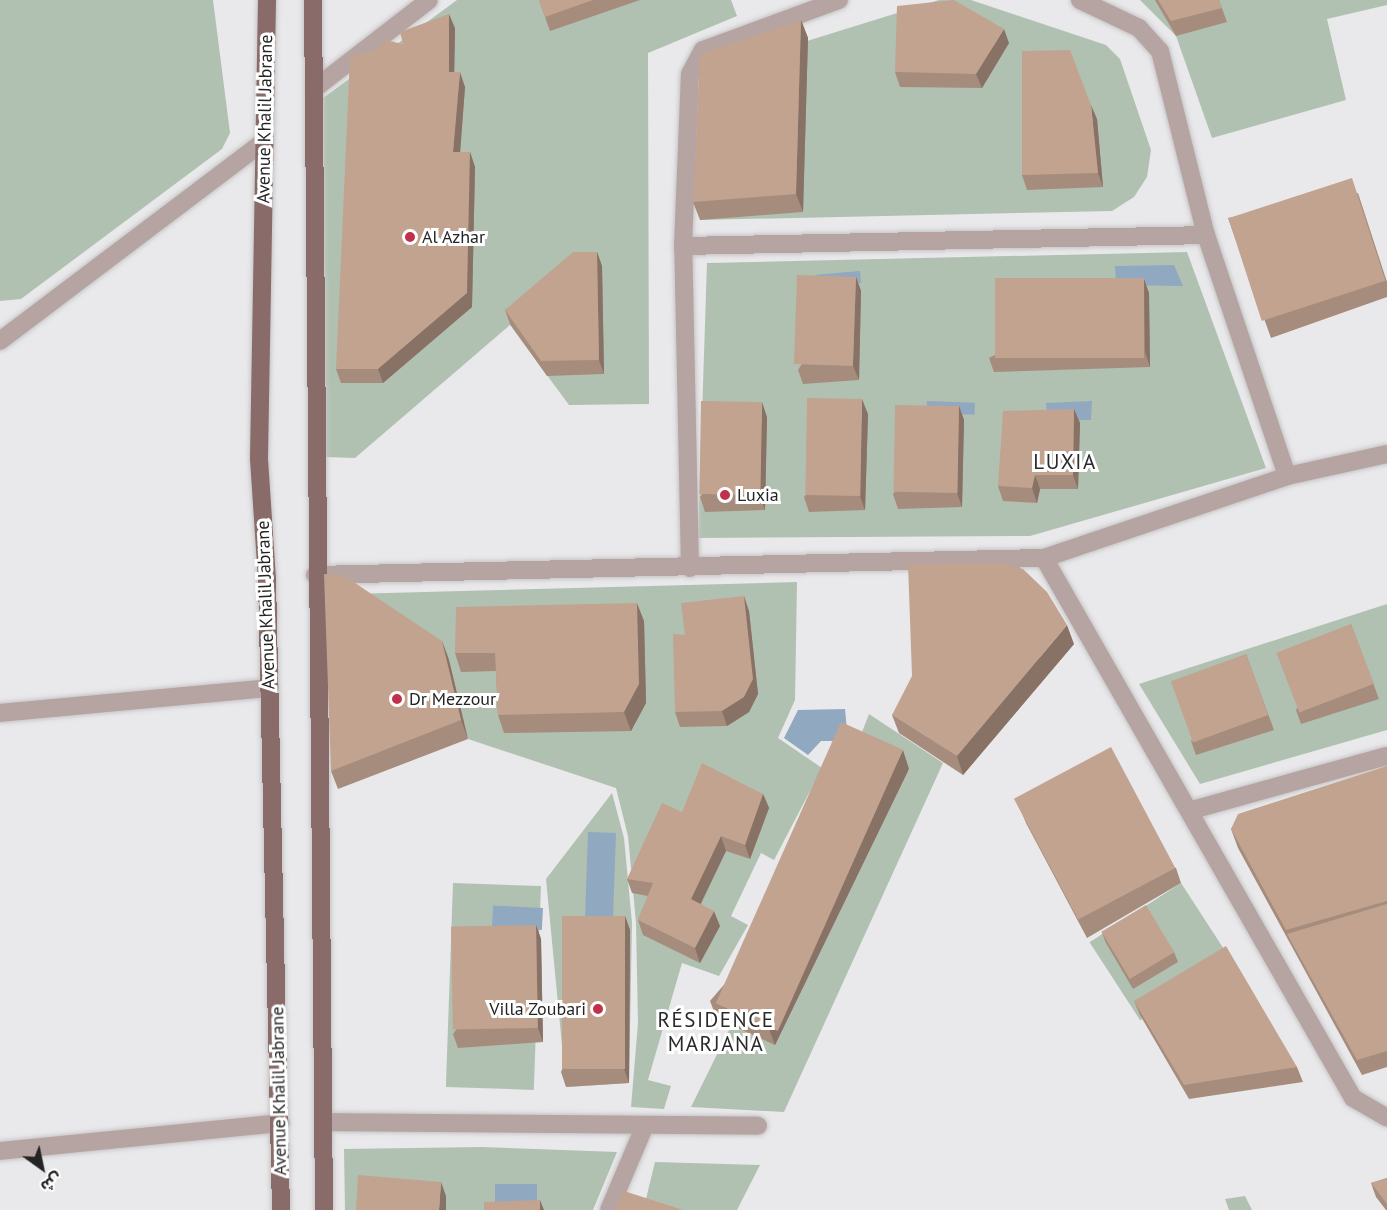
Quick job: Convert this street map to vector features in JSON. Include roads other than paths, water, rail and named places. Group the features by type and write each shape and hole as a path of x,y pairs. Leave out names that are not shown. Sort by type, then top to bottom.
{"main road":[{"name":"Avenue Khalil Jabrane","path":"267,0 259,459 270,688 282,1210"},
{"path":"313,0 315,575 324,1210"}],"street":[{"path":"314,89 429,0"},
{"path":"690,568 683,246 694,59 703,50 839,0"},
{"path":"1080,0 1139,28 1160,51 1206,235 1287,476"},
{"path":"0,341 264,141"},
{"path":"683,246 1206,235"},
{"path":"315,575 1044,558 1287,476 1387,454"},
{"path":"1044,558 1191,810 1353,1098 1387,1118"},
{"path":"0,713 270,688"},
{"path":"1191,810 1387,756"},
{"path":"323,1122 758,1126"},
{"path":"0,1151 281,1123"},
{"path":"609,1210 645,1125"}],"water":[{"path":"1174,265 1183,286 1116,285 1115,266"},
{"path":"860,271 861,283 817,287 816,275"},
{"path":"927,401 975,403 975,415 927,413"},
{"path":"1092,401 1091,420 1047,420 1046,403"},
{"path":"845,709 848,741 821,741 808,755 784,738 798,710"},
{"path":"588,832 616,833 613,925 585,924"},
{"path":"493,905 543,908 542,930 492,927"},
{"path":"495,1184 537,1184 537,1207 495,1207"}],"place":[{"name":"Al Azhar","path":"410,237"},
{"name":"Luxia","path":"725,495"},
{"name":"Dr Mezzour","path":"397,699"},
{"name":"Villa Zoubari","path":"598,1009"}],"district":[{"name":"LUXIA","path":"1065,462"},
{"name":"RÉSIDENCE MARJANA","path":"716,1032"}]}
